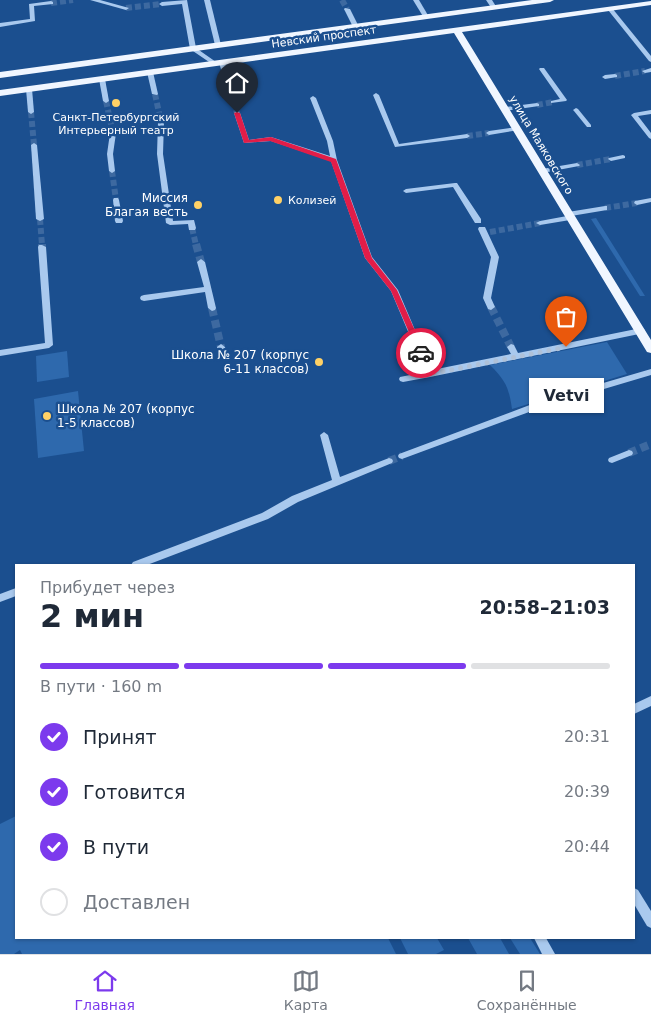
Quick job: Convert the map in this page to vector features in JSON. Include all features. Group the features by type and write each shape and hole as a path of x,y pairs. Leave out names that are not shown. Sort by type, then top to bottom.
{"main road":[{"name":"Невский проспект","path":"0,75 426,17 492,4 550,0"},
{"path":"456,30 468,18 519,10 538,2"},
{"name":"Невский проспект","path":"0,93 651,3"},
{"name":"улица Маяковского","path":"456,30 569,216 645,333 651,348"}],"street":[{"path":"93,0 126,8"},
{"path":"207,0 218,45"},
{"path":"416,0 426,17"},
{"path":"162,4 184,1 193,49 218,62 228,84"},
{"path":"0,24 32,20 30,3 51,3"},
{"path":"347,9 356,27"},
{"path":"610,9 651,60"},
{"path":"542,69 564,100 574,108 589,126"},
{"path":"150,72 155,94"},
{"path":"605,77 615,76"},
{"path":"102,79 106,101"},
{"path":"29,89 31,112"},
{"path":"376,95 396,146 467,136"},
{"path":"313,98 330,141 334,160 368,258 394,290 430,374"},
{"path":"553,102 564,100"},
{"path":"505,109 537,105"},
{"path":"651,112 634,115 651,137"},
{"path":"237,113 246,142 271,139 334,160"},
{"path":"161,122 160,154 170,223 190,222 192,228"},
{"path":"489,133 517,129"},
{"path":"112,171 110,154 113,133"},
{"path":"34,145 40,220"},
{"path":"611,159 623,156"},
{"path":"542,171 577,165"},
{"path":"406,191 454,185 478,220"},
{"path":"116,200 119,222"},
{"path":"637,203 651,200"},
{"path":"540,223 605,208"},
{"path":"485,232 496,257 487,298 491,306"},
{"path":"0,353 22,354 48,346 42,247"},
{"path":"201,262 212,308"},
{"path":"144,298 208,290"},
{"path":"402,379 645,333"},
{"path":"511,347 516,357"},
{"path":"402,456 538,405 651,372"},
{"path":"324,435 337,482"},
{"path":"612,460 630,453"},
{"path":"139,564 265,516 295,499 389,461"},
{"path":"0,598 15,592"},
{"path":"635,709 651,701"},
{"path":"635,896 651,922"},
{"path":"541,939 549,954"}],"shaded area":[{"path":"596,218 645,296 640,296 591,219"},
{"path":"607,342 627,374 512,409 506,384 490,365"},
{"path":"67,351 69,377 37,382 36,356"},
{"path":"78,391 84,451 38,458 34,399"},
{"path":"15,816 15,939 388,939 396,954 22,954 20,950 14,954 0,954 0,824"},
{"path":"400,939 438,939 444,950 436,954 408,954"},
{"path":"469,939 501,939 509,954 477,954"},
{"path":"511,939 531,939 540,954 520,954"}],"tunnel":[{"path":"51,3 73,0"},
{"path":"342,0 347,9"},
{"path":"126,8 162,4"},
{"path":"615,76 645,71"},
{"path":"228,84 237,113"},
{"path":"155,94 161,122"},
{"path":"106,101 113,133"},
{"path":"537,105 553,102"},
{"path":"31,112 34,145"},
{"path":"467,136 489,133"},
{"path":"577,165 611,159"},
{"path":"112,171 116,200"},
{"path":"605,208 637,203"},
{"path":"40,219 42,245"},
{"path":"490,232 540,223"},
{"path":"192,228 196,245"},
{"path":"196,244 201,262"},
{"path":"491,307 511,347"},
{"path":"212,308 221,347"},
{"path":"629,453 651,444"},
{"path":"389,461 402,456"}],"way so far":[{"path":"421,353 430,374 566,347"}],"place":[{"name":"Санкт-Петербургский Интерьерный театр","path":"116,103"},
{"name":"Колизей","path":"278,200"},
{"name":"Миссия Благая весть","path":"198,205"},
{"name":"Vetvi","path":"566,347"},
{"name":"Школа № 207 (корпус 6-11 классов)","path":"319,362"},
{"name":"Школа № 207 (корпус 1-5 классов)","path":"47,416"}],"route":[{"path":"237,113 246,142 271,139 334,160 368,258 394,290 421,353"}]}
